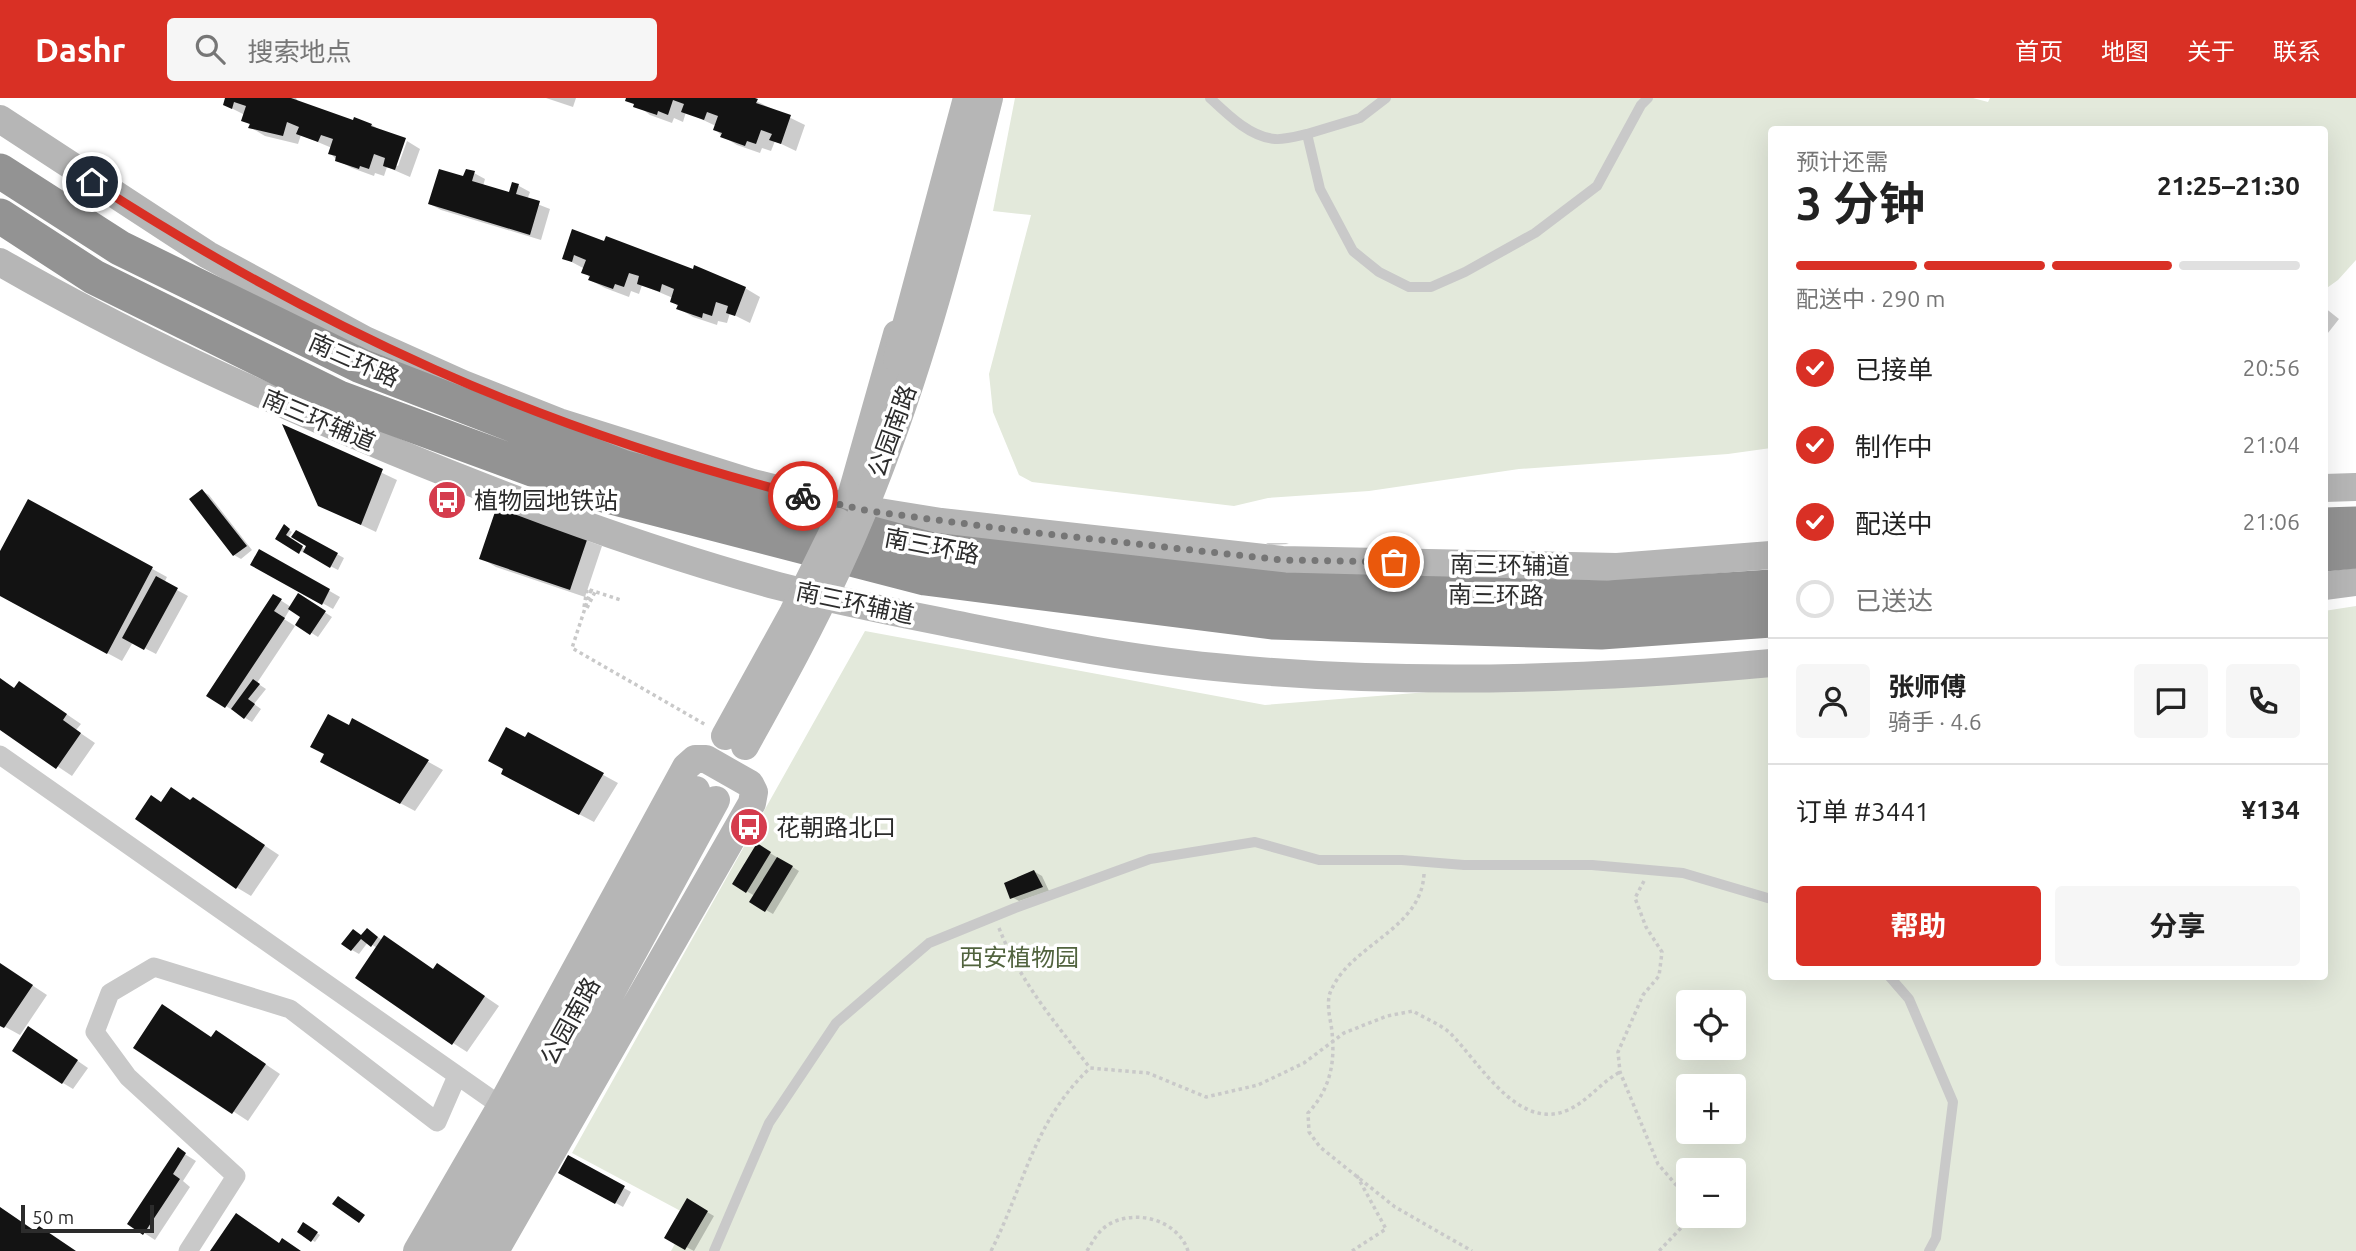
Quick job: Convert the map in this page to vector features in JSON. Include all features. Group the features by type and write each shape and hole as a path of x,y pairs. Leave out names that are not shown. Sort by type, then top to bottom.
{"highway":[{"name":"南三环路","path":"0,171 120,248 361,366 625,468 932,550 1284,590 1609,598 1768,587"},
{"name":"南三环路","path":"0,216 94,277 339,398 600,494 925,578 1272,622 1601,632 1768,620"},
{"path":"2328,526 2356,524"},
{"path":"2328,554 2356,551"}],"main road":[{"path":"858,509 957,126 958,98"},
{"name":"公园南路","path":"967,98 893,375 859,472 832,537 793,613 735,741 832,581 873,485 958,224 989,98"},
{"path":"858,509 971,212 996,98"},
{"name":"南三环辅道","path":"0,119 208,255 365,340 463,384 572,427 740,480 858,509 1282,560 1617,567 1768,555"},
{"name":"南三环辅道","path":"0,262 110,322 250,390 525,506 702,564 846,602 1012,636 1214,667 1417,678 1486,678 1703,669 1768,663"},
{"path":"2328,488 2356,487"},
{"path":"2328,586 2356,582"},
{"path":"417,1251 501,1107 700,786 695,759 706,759 750,784 754,792 752,803 495,1251"},
{"name":"公园南路","path":"443,1251 700,786"},
{"name":"公园南路","path":"470,1251 700,786"}],"street":[{"path":"0,755 501,1107"},
{"path":"188,1251 236,1175 128,1077 95,1032 110,993 154,967 290,1009 437,1122 457,1076"}],"lane":[{"path":"1210,98 1227,115 1253,131 1275,139 1307,134 1360,118 1386,98"},
{"path":"1307,134 1320,189 1353,251 1378,272 1409,287 1432,287 1535,233 1597,186 1641,105 1648,98"},
{"path":"714,1251 769,1123 836,1023 929,943 1150,859 1255,842 1319,860 1464,865 1592,865 1683,873 1768,898"},
{"path":"1892,980 1909,999 1953,1102 1936,1238 1929,1251"}],"path":[{"path":"621,600 587,589 587,601 572,648 709,726 700,786"},
{"path":"584,612 593,591"},
{"path":"1424,862 1423,883 1403,921 1378,938 1341,975 1329,994 1333,1041 1331,1074 1324,1096 1308,1113 1309,1132 1320,1147 1395,1207 1472,1251"},
{"path":"1650,870 1635,898 1646,927 1662,952 1659,976 1643,995 1618,1052 1620,1072 1658,1164 1677,1186 1687,1210 1681,1228 1662,1251"},
{"path":"994,917 1011,961 1039,1005 1090,1068 1148,1073 1206,1097 1258,1085 1304,1063 1344,1032 1387,1016 1413,1011 1447,1031 1508,1096 1530,1112 1549,1116 1568,1110 1588,1097 1601,1082 1620,1072"},
{"path":"991,1251 1042,1129 1065,1092 1090,1068"},
{"path":"1352,1251 1386,1229 1355,1173"},
{"path":"1087,1251 1095,1237 1109,1225 1125,1218 1143,1217 1160,1222 1175,1231 1188,1251"}],"green space":[{"path":"1015,98 1973,98 1988,102 1990,98 2356,98 2356,260 2328,287 2328,126 1768,126 1768,448 1728,454 1519,469 1369,491 1268,498 1234,506 1032,482 1019,475 993,412 989,374 1031,215 993,211"},
{"name":"西安植物园","path":"2356,606 2356,1251 671,1251 690,1216 572,1153 865,631 1265,705 1768,665 1768,980 2328,980 2328,610"}],"building":[{"path":"225,98 291,98 353,120 354,117 406,138 395,170 383,166 385,158 374,154 369,169 360,166 359,169 335,161 336,156 328,154 333,139 321,135 318,142 296,134 299,127 287,122 283,136 248,128 250,124 241,121 246,106 234,102 232,109 223,105"},
{"path":"626,98 755,98 758,99 756,103 791,115 781,144 769,140 772,134 761,130 756,144 747,141 745,146 720,137 722,133 713,130 718,116 707,112 704,120 681,112 684,104 673,100 668,115 658,111 657,115 633,107 634,104 625,101"},
{"path":"439,169 463,176 466,169 475,171 472,181 509,192 512,182 519,184 516,194 540,201 530,235 428,204"},
{"path":"572,229 604,241 606,236 693,269 694,265 746,287 735,316 726,313 728,306 716,302 712,316 703,313 702,318 676,309 678,305 670,302 674,289 662,284 660,292 637,284 639,276 629,273 624,287 615,284 613,289 588,280 590,276 581,273 586,260 574,255 572,262 562,259"},
{"path":"282,424 383,469 361,525 318,506"},
{"path":"202,489 247,546 233,556 189,499"},
{"path":"28,499 153,567 107,654 0,596 0,551"},
{"path":"497,506 588,537 570,590 479,559"},
{"path":"284,524 290,529 286,535 303,546 299,554 275,539"},
{"path":"296,530 338,553 330,568 303,552 306,546 291,537"},
{"path":"259,549 330,589 322,605 250,565"},
{"path":"156,576 178,588 144,650 122,638"},
{"path":"298,593 326,611 310,635 295,625 300,617 288,609"},
{"path":"273,594 282,599 274,611 285,618 225,708 206,696"},
{"path":"0,678 14,688 19,681 67,714 63,720 81,733 56,769 0,730"},
{"path":"253,679 260,684 248,699 255,704 244,719 231,709"},
{"path":"328,714 349,725 352,718 429,760 400,804 320,762 324,754 310,747"},
{"path":"506,727 525,737 528,732 604,773 579,815 501,774 503,769 488,761"},
{"path":"171,787 190,800 193,797 265,845 236,889 135,819 151,795 161,802"},
{"path":"757,843 771,852 746,893 732,884"},
{"path":"777,857 793,866 765,912 749,902"},
{"path":"1034,870 1043,887 1010,899 1004,883"},
{"path":"367,928 378,937 371,947 361,939 351,951 341,944 353,929 361,935"},
{"path":"384,935 433,969 437,963 485,996 452,1045 355,978"},
{"path":"0,963 33,985 4,1028 0,1026"},
{"path":"162,1004 211,1037 216,1030 266,1064 232,1114 133,1048"},
{"path":"28,1026 78,1060 62,1084 12,1051"},
{"path":"178,1147 186,1153 173,1174 180,1179 143,1235 127,1224"},
{"path":"568,1155 625,1186 615,1204 558,1173"},
{"path":"338,1196 365,1215 359,1223 332,1204"},
{"path":"687,1198 708,1211 685,1250 664,1238"},
{"path":"0,1207 35,1231 39,1226 76,1251 0,1251"},
{"path":"236,1213 279,1243 282,1238 301,1251 210,1251"},
{"path":"303,1222 318,1232 311,1242 297,1232"}],"way so far":[{"path":"803,496 869,511 1020,531 1282,560 1394,562"}],"place":[{"name":"植物园地铁站","path":"447,500"},
{"name":"花朝路北口","path":"749,827"}],"route":[{"path":"92,182 208,255 274,292 365,340 463,384 559,422 638,449 803,496"}]}
